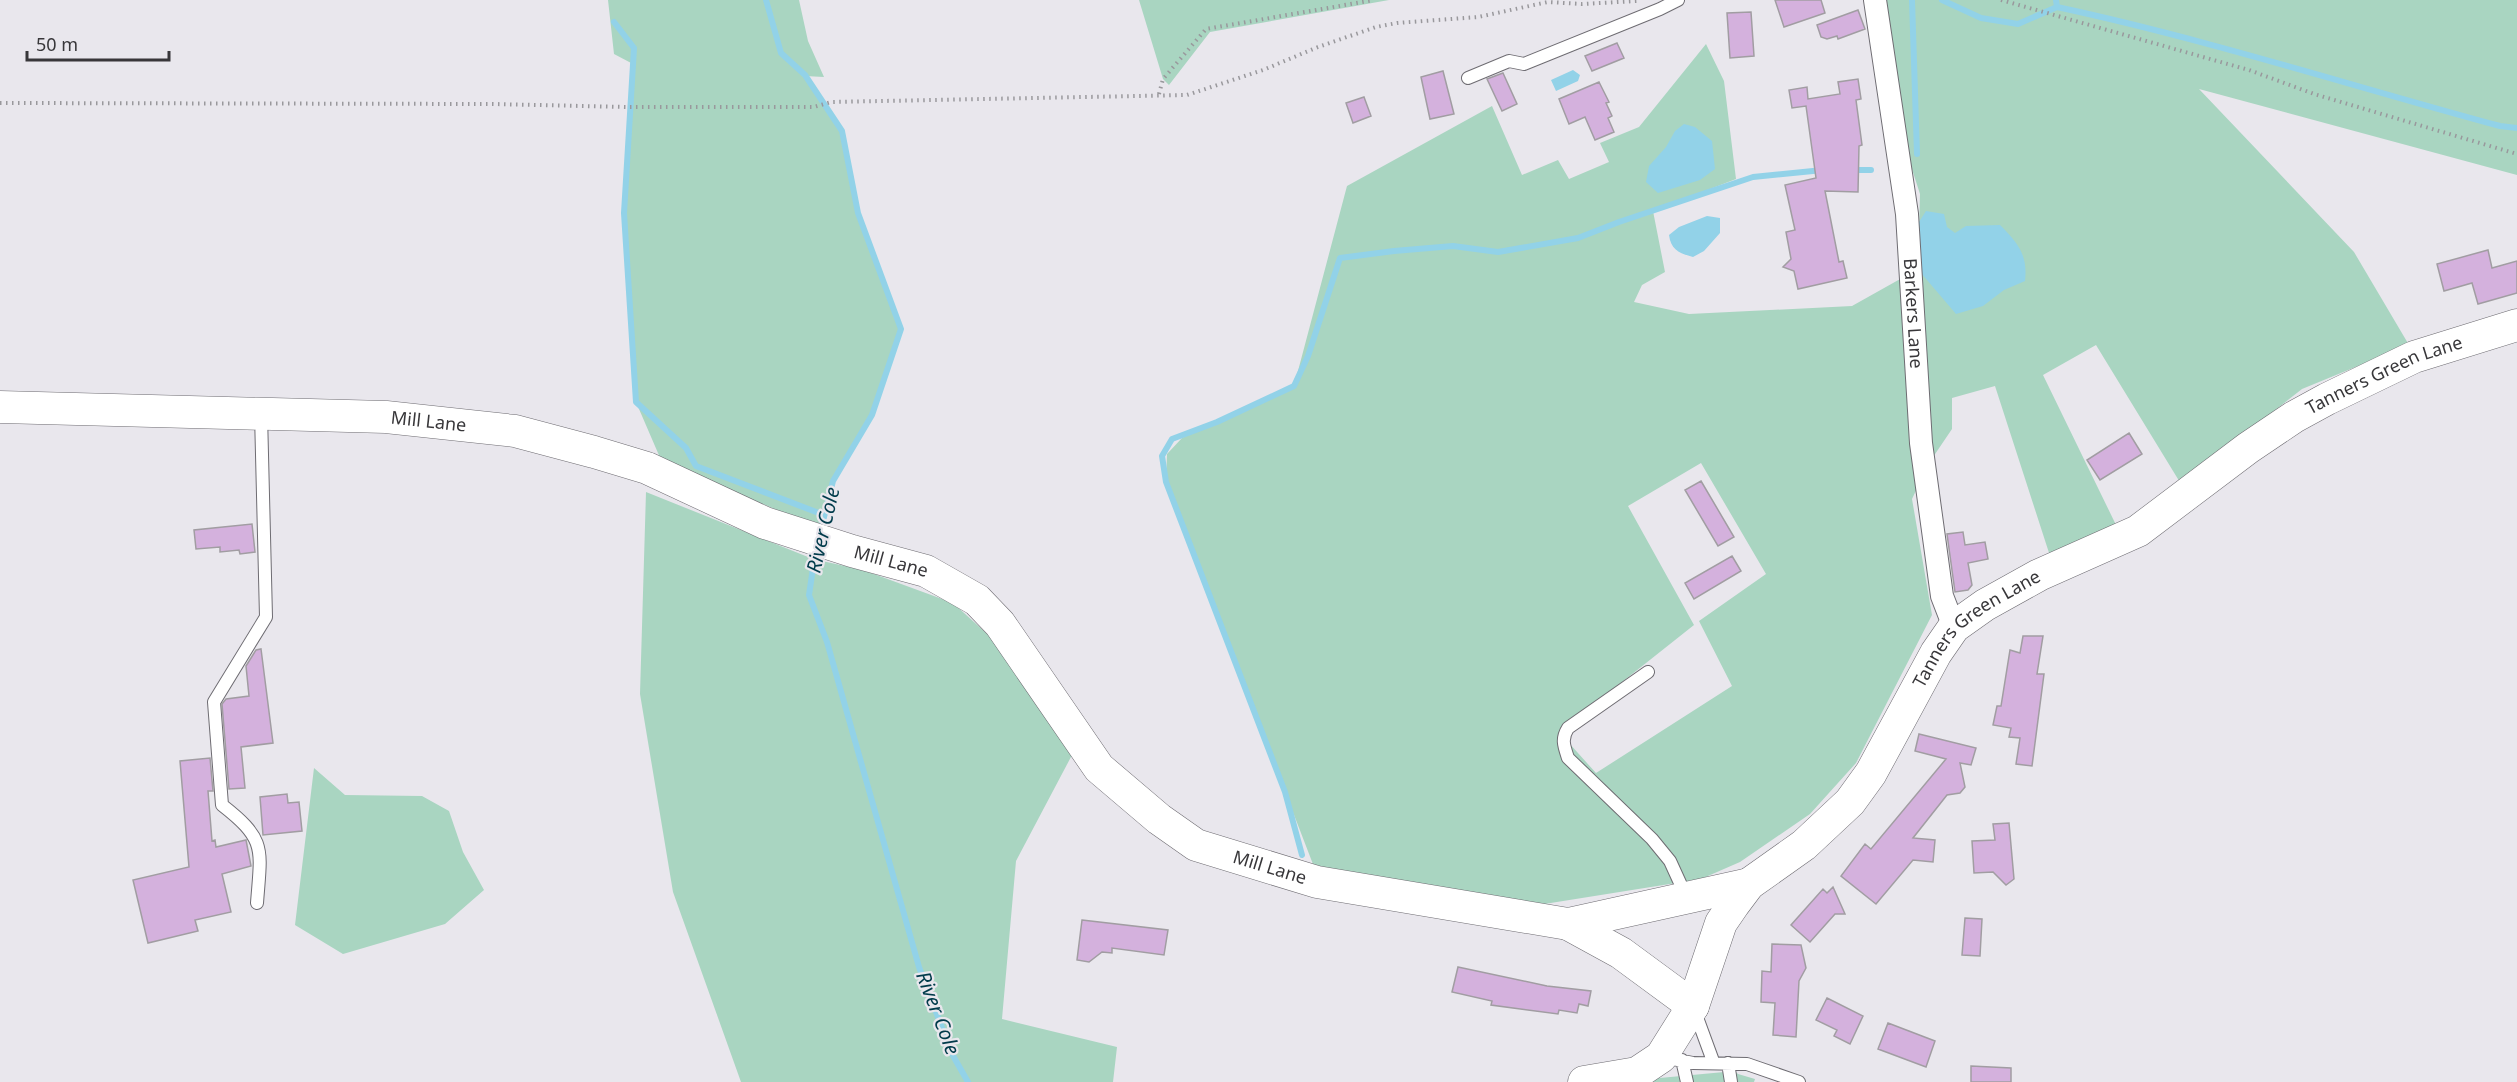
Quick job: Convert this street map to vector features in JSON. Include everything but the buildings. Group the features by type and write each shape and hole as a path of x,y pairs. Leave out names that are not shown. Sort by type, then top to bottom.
{"street":[{"name":"Barkers Lane","path":"1875,0 1907,214 1921,443 1942,596 1954,627"},
{"name":"Tanners Green Lane","path":"1584,1082 1637,1073 1672,1059 1721,923 1749,884 1804,845 1850,802 1871,773 1936,653 1954,627 1985,605 2039,576 2138,531 2248,448 2319,403 2414,357 2517,325"},
{"name":"Mill Lane","path":"0,407 386,417 514,431 647,468 765,523 852,551 926,571 977,600 1000,624 1099,768 1159,819 1196,845 1317,882 1568,924 1621,953 1693,1006"},
{"name":"Mill Lane","path":"1568,924 1686,896 1749,884"}],"lane":[{"path":"1468,78 1509,61 1524,64 1678,0"},
{"path":"257,903 259,849 246,824 222,805 214,711 218,694 266,617 261,412"},
{"path":"1648,672 1568,728 1563,742 1568,758 1652,839 1670,861 1686,896"},
{"path":"1693,1006 1713,1062"},
{"path":"1672,1059 1747,1064 1799,1082"},
{"path":"1672,1059 1688,1082"},
{"path":"1728,1063 1731,1082"}],"path":[{"path":"1159,94 1163,79 1206,28 1374,0"},
{"path":"0,103 493,104 629,108 814,107 831,102 1187,95 1263,70 1347,37 1397,23 1478,17 1548,2 1582,4 1647,0"},
{"path":"2001,0 2249,70 2325,97 2517,154"}],"green space":[{"path":"608,0 799,0 808,41 824,77 805,76 842,131 858,213 901,329 872,415 833,481 821,529 661,460 636,402 624,213 633,64 614,54"},
{"path":"1139,0 1389,0 1210,32 1169,85 1163,79"},
{"path":"1886,0 2517,0 2517,175 2199,89 2354,252 2409,345 2302,389 2181,484 2096,345 2043,375 2117,527 2051,559 1995,386 1952,398 1952,429 1929,463 1912,499 1932,615 1856,763 1810,814 1740,862 1701,879 1520,908 1316,872 1166,482 1167,454 1182,438 1294,386 1347,186 1492,106 1522,175 1558,160 1569,179 1609,162 1600,143 1639,127 1706,44 1724,81 1736,179 1653,211 1665,272 1642,285 1634,302 1689,314 1852,306 1918,269 1920,194 1911,166","holes":["1701,463 1766,574 1699,621 1732,686 1596,773 1559,732 1694,625 1628,506"]},
{"path":"646,492 813,559 863,570 953,603 1006,651 1072,755 1016,861 1002,1019 1117,1047 1113,1082 741,1082 673,892 640,694"},
{"path":"314,768 345,795 422,796 449,811 463,852 484,890 445,924 343,954 295,925"},
{"path":"1735,1071 1755,1079 1754,1082 1642,1082 1649,1079"}],"water":[{"path":"1573,70 1580,75 1578,81 1556,91 1551,80"},
{"path":"1684,124 1695,127 1712,141 1715,169 1700,180 1658,193 1646,182 1649,166 1666,147 1675,131"},
{"path":"1926,211 1944,214 1947,227 1955,233 1966,226 2000,225 2020,250 2025,264 2025,281 2004,290 1983,306 1956,314 1921,273 1919,222"},
{"path":"1707,216 1720,218 1720,233 1704,251 1693,257 1674,247 1669,235 1679,227"}],"waterway":[{"name":"River Cole","path":"766,0 781,53 805,75 842,131 858,213 901,329 872,415 833,481 820,533"},
{"path":"1912,0 1917,154"},
{"path":"1942,0 1981,18 2018,24 2057,7 2056,0"},
{"path":"2057,7 2168,33 2500,126 2517,128"},
{"path":"614,22 634,48 624,213 636,402 686,448 696,466 824,515"},
{"path":"1302,855 1285,792 1166,482 1162,456 1172,439 1217,422 1294,386 1308,356 1340,258 1453,246 1498,252 1578,238 1753,177 1823,170"},
{"path":"1851,170 1871,170"},
{"name":"River Cole","path":"816,548 809,595 827,642 919,967 952,1054 968,1082"}]}
